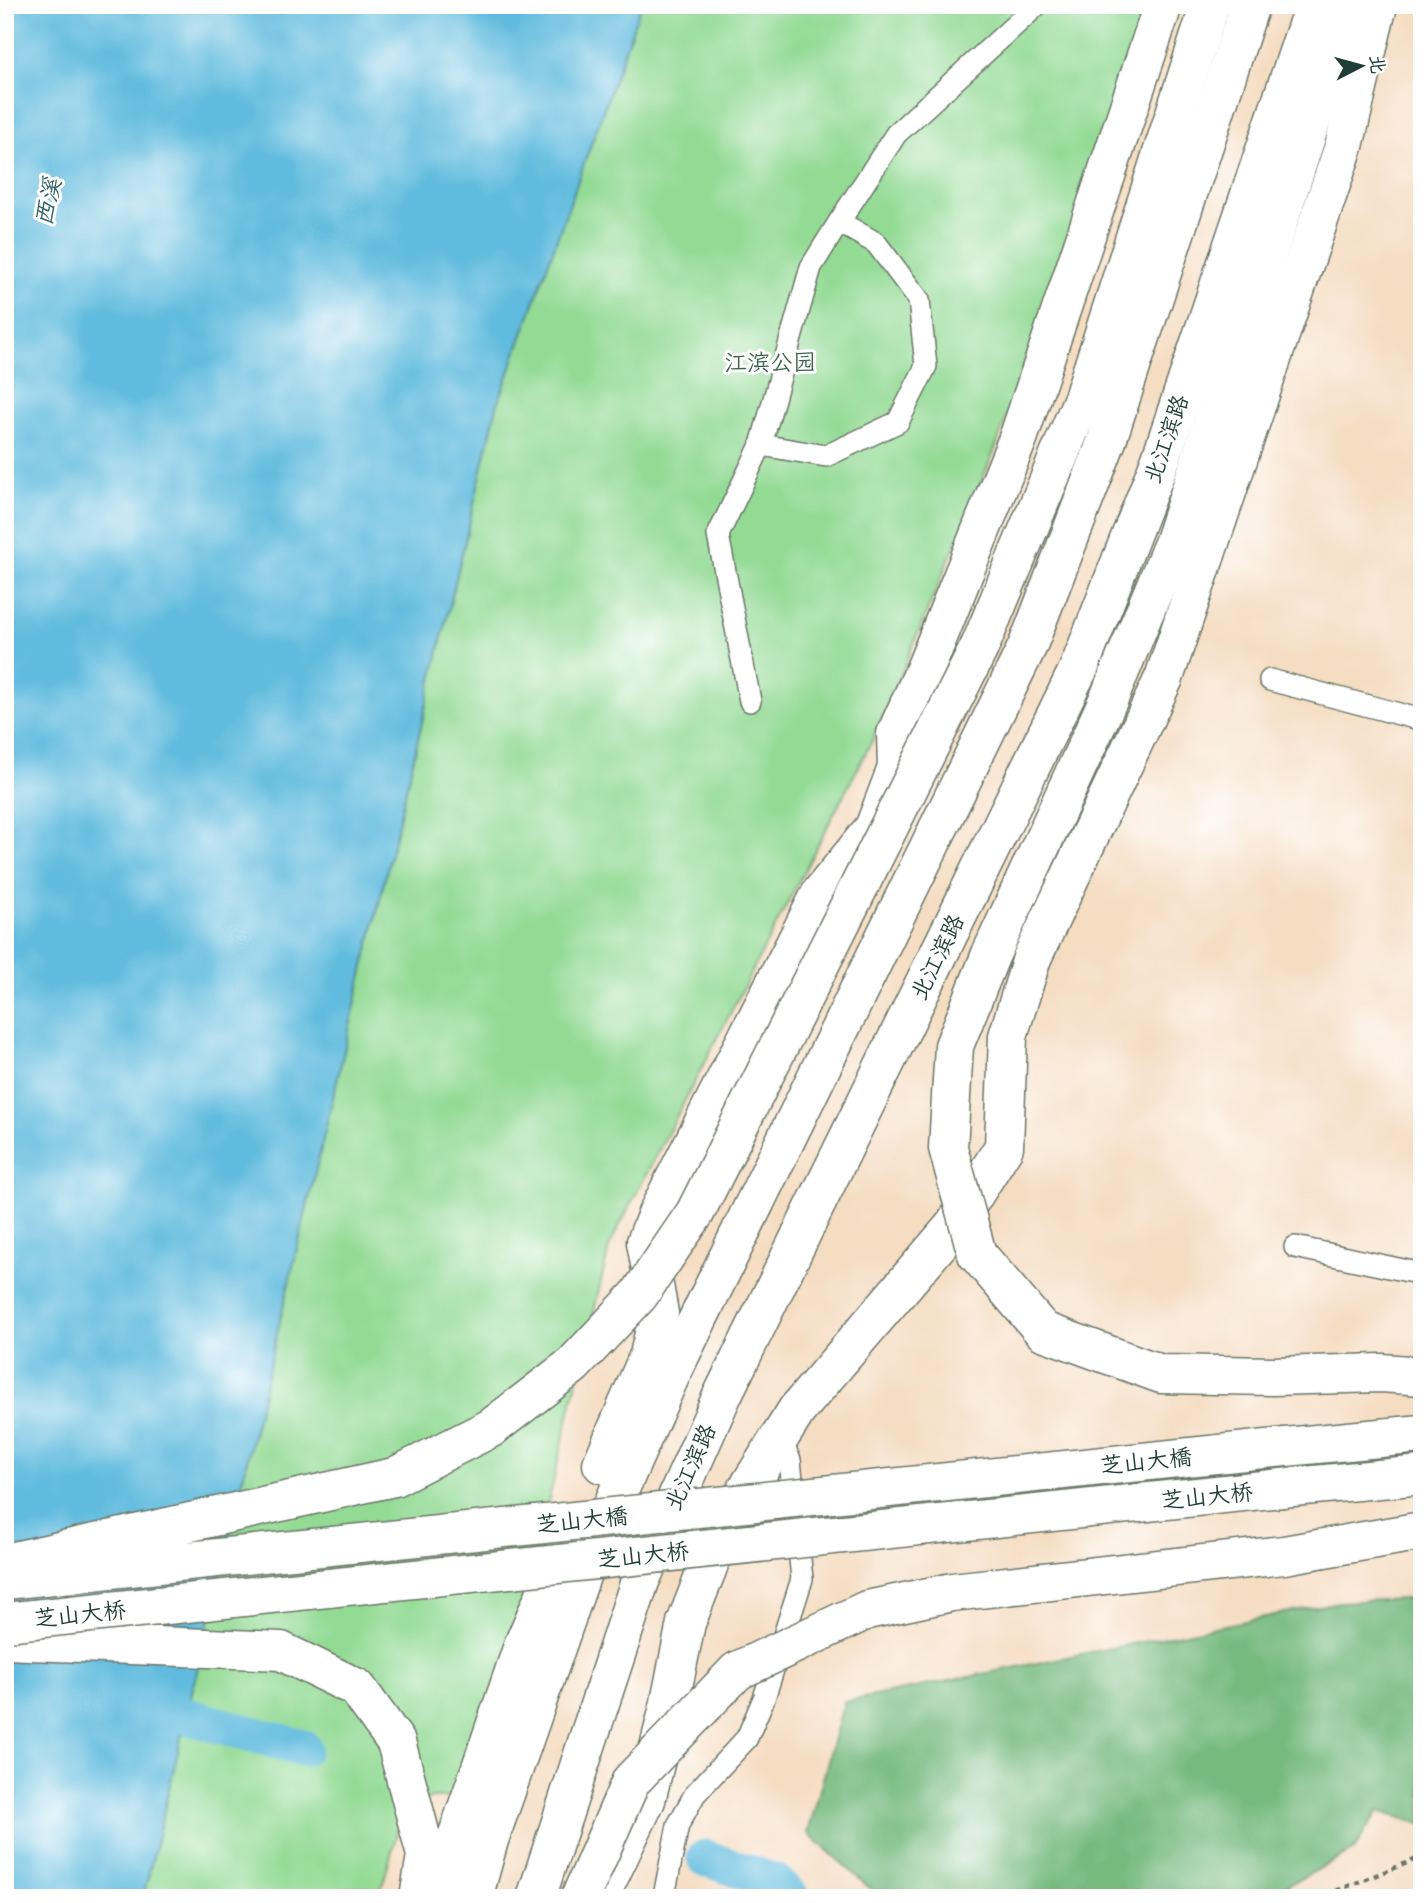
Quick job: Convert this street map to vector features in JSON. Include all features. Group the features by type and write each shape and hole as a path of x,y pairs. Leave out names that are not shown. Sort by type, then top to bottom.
{"main road":[{"path":"436,1898 524,1643 649,1355 659,1313 646,1242 657,1214 821,892 874,828 897,768 895,734 926,667 1019,436 1163,5"},
{"path":"5,1563 394,1477 491,1428 573,1366 639,1294 695,1213 980,646 1083,398 1210,5"},
{"path":"473,1898 489,1840 581,1576 672,1372 1028,645 1107,443 1250,5"},
{"name":"北江滨路","path":"536,1898 593,1718 645,1568 722,1395 1079,668 1160,461 1314,5"},
{"path":"1349,5 1174,541 1109,698 991,954 954,1046 948,1148 977,1254 1043,1331 1161,1374 1273,1376 1382,1373 1422,1376"},
{"path":"599,1898 646,1800 686,1623 724,1526 797,1410 954,1226 1004,1147 1008,1036 1032,957 1164,678 1344,146 1378,5"},
{"name":"芝山大橋","path":"5,1580 1422,1434"},
{"name":"芝山大桥","path":"5,1622 1422,1475"},
{"path":"580,1898 631,1781 737,1671 867,1610 952,1592 1284,1555 1422,1531"},
{"path":"5,1640 281,1651 357,1688 396,1742 426,1855 419,1898"}],"lane":[{"path":"750,701 718,535 761,444 811,267 896,134 1037,5"},
{"path":"761,444 826,456 898,422 926,366 919,300 876,243 839,222"},
{"path":"1270,680 1422,720"},
{"path":"1295,1247 1422,1274"},
{"path":"665,1891 678,1825 695,1794 747,1738 764,1698 802,1579 790,1460 779,1436"}],"path":[{"path":"1318,1898 1422,1857"}],"green space":[{"name":"江滨公园","path":"641,5 1149,5 996,447 877,731 610,1244 478,1795 406,1800 379,1898 143,1898 497,406"},
{"path":"1422,1598 1422,1824 1378,1811 1353,1851 1263,1898 881,1898 808,1833 844,1702 1339,1602"}],"water":[{"name":"西溪","path":"5,5 641,5 497,406 143,1898 5,1898"}],"waterway":[{"path":"186,1716 303,1748"},
{"path":"705,1858 775,1882 792,1898"}]}
